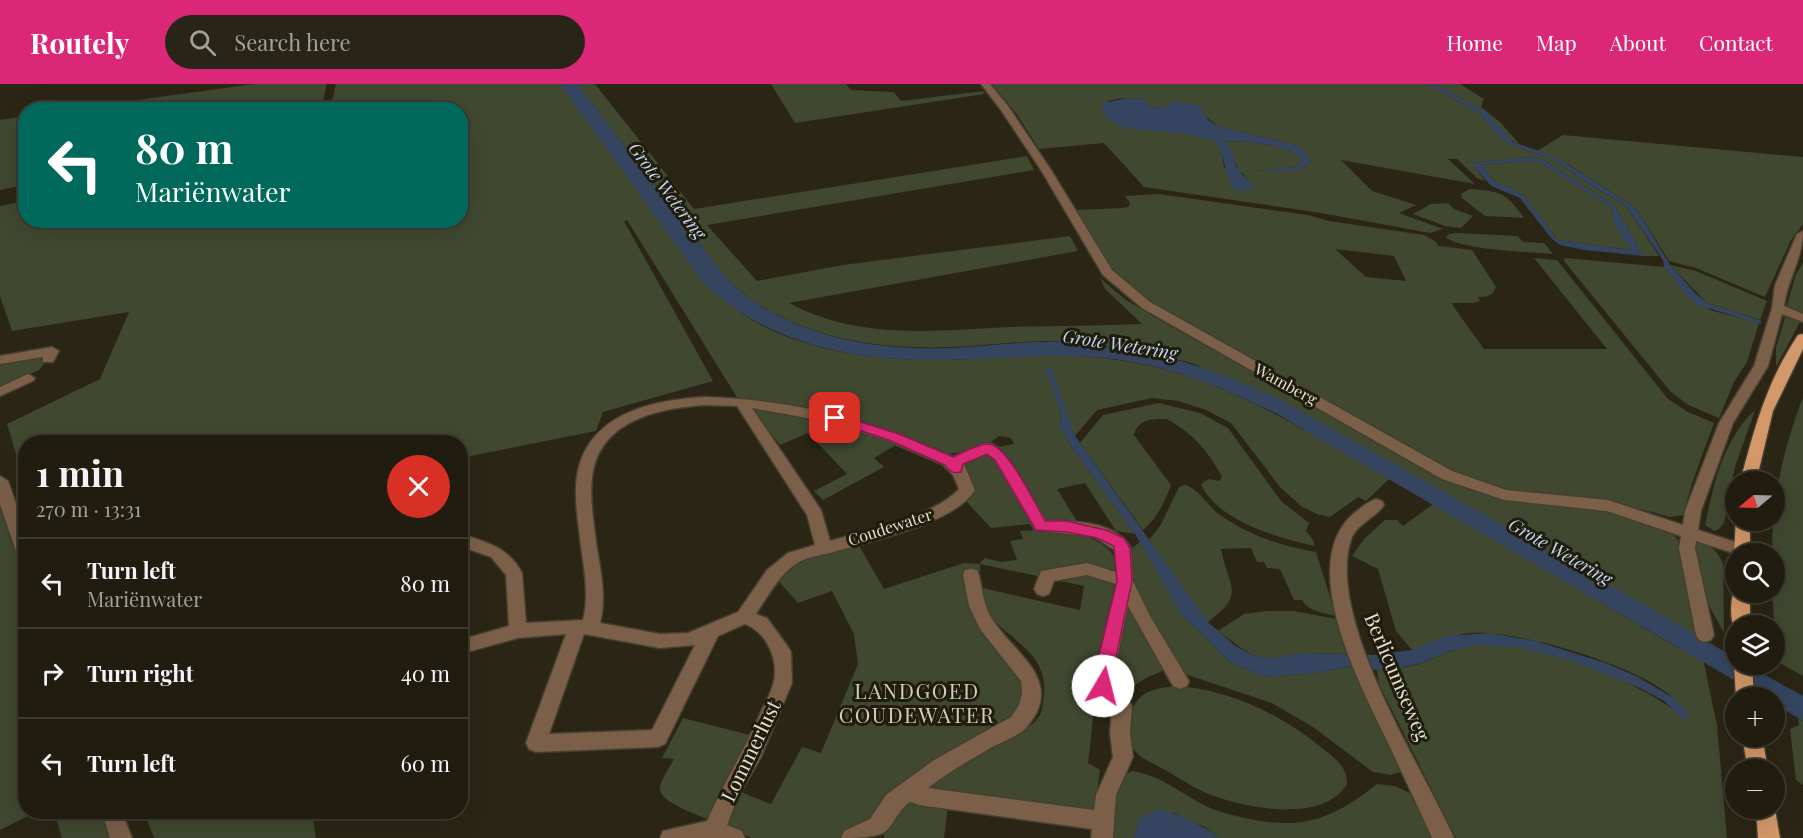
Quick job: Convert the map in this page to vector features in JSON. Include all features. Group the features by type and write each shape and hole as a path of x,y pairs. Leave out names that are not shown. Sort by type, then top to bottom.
{"main road":[{"path":"1751,471 1766,411 1788,362 1803,338"},
{"path":"1767,819 1770,838"}],"street":[{"name":"Wamberg","path":"985,84 1005,108 1046,170 1107,273 1146,305 1447,475 1504,495 1608,506 1725,545"},
{"path":"1705,635 1687,548 1693,511 1726,423 1761,366 1778,308 1781,285 1803,234"},
{"path":"1778,308 1803,318"},
{"path":"0,360 52,351 48,359"},
{"path":"0,392 28,378"},
{"path":"711,631 658,738 536,743 595,601 586,522 584,478 595,446 618,424 637,414 673,403 717,401 798,411 854,423 894,437 950,461 956,468"},
{"path":"742,404 815,514 824,548"},
{"path":"909,790 919,796 1102,829 1106,795 1123,757 1120,733 1122,705 1103,686 1103,676 1125,581 1123,548 1112,537 1066,526 1041,526 1000,456 988,448 956,461 956,468"},
{"name":"Coudewater","path":"744,616 773,575 794,557 889,530 941,511 958,500 967,490 963,476 956,468"},
{"path":"0,481 18,534"},
{"name":"Berlicumseweg","path":"1376,505 1344,536 1340,555 1341,597 1367,680 1443,838"},
{"path":"468,543 497,553 514,573 518,631"},
{"path":"1042,589 1047,576 1087,569 1125,581 1143,619 1180,681"},
{"path":"852,838 878,832 893,802 941,766 1018,723 1027,711 1032,696 1031,682 1023,667 984,619 971,575"},
{"path":"468,645 518,631 584,627 660,641 689,640 744,616"},
{"name":"Lommerlust","path":"724,834 730,792 752,757 783,683 782,652 761,623 744,616"},
{"path":"114,819 121,838"},
{"path":"671,838 724,834"}],"green space":[{"path":"254,84 327,84 323,102 123,102"},
{"path":"336,84 560,84 687,260 723,299 757,323 808,344 863,355 945,360 1022,355 1070,355 1131,362 1166,370 1200,380 1265,409 1389,479 1366,501 1358,497 1330,517 1317,514 1301,506 1280,487 1231,423 1206,410 1178,401 1152,398 1097,410 1075,436 1047,370 1062,416 1060,426 1072,448 1135,534 1116,531 1085,483 1057,489 1078,523 1041,523 991,528 965,500 959,463 998,447 1014,444 1011,438 999,436 987,445 973,450 948,454 896,435 738,399 627,220 624,221 713,381 603,412 596,431 468,457 468,435 18,435 18,461 7,424 100,379 129,312 12,331 0,296 0,206 18,202 18,228 468,228 468,102 332,102"},
{"path":"577,84 595,84 694,209 1027,156 1034,170 707,225 757,281 843,265 1070,236 1078,251 789,303 815,315 842,323 897,330 1142,324 1105,289 1100,278 1126,300 1179,331 1463,487 1506,499 1601,508 1647,519 1665,528 1678,540 1717,725 1727,838 1456,838 1379,684 1377,670 1417,665 1467,646 1497,644 1552,654 1609,674 1659,700 1678,713 1674,702 1671,696 1653,684 1604,661 1575,651 1517,637 1470,633 1412,650 1396,631 1378,569 1352,556 1364,539 1385,520 1397,520 1403,526 1433,504 1680,649 1677,624 1195,364 1124,348 1087,343 1039,341 921,348 860,342 799,325 771,312 746,295 724,275"},
{"path":"771,84 846,84 851,90 894,92 901,101 983,91 985,94 795,123"},
{"path":"992,84 1428,84 1480,114 1507,143 1554,160 1626,206 1659,256 1643,256 1615,206 1542,159 1529,157 1472,163 1485,181 1477,178 1457,159 1448,159 1475,184 1341,160 1372,191 1416,205 1399,213 1443,229 1430,233 1321,213 1144,187 1104,143 1039,149 1018,116","holes":["1122,98 1144,99 1146,104 1157,108 1174,102 1205,116 1217,126 1293,144 1303,150 1306,167 1284,171 1254,171 1295,167 1303,160 1288,150 1277,147 1254,143 1224,142 1238,167 1250,181 1224,168 1220,148 1211,140 1199,136 1134,127 1109,119 1108,101"]},
{"path":"1435,84 1460,84 1484,99 1481,107 1500,122 1521,146 1508,138 1478,108"},
{"path":"18,117 18,186 0,190 0,120"},
{"path":"1563,135 1803,157 1803,224 1791,240 1765,297 1696,268 1669,261 1636,208 1566,163 1537,151"},
{"path":"1525,161 1541,163 1608,205 1614,217 1614,224 1632,250 1558,240 1524,196 1496,183 1481,165"},
{"path":"1469,189 1501,194 1524,218 1485,216 1462,198 1461,194"},
{"path":"1159,194 1308,215 1329,221 1424,235 1439,246 1472,250 1496,287 1489,295 1478,297 1480,301 1451,303 1484,349 1607,349 1534,258 1557,260 1668,399 1688,412 1714,423 1683,515 1670,517 1622,504 1503,490 1445,469 1146,303 1115,277 1073,210 1128,207 1130,203 1125,196","holes":["1335,249 1394,256 1406,281 1366,277"]},
{"path":"1448,203 1454,209 1473,216 1461,228 1445,226 1413,214 1431,204"},
{"path":"1456,233 1518,236 1523,242 1544,243 1553,254 1480,248 1446,237"},
{"path":"1565,258 1664,267 1675,280 1710,310 1759,323 1747,362 1734,382 1719,418 1688,405 1670,391 1564,261"},
{"path":"1803,263 1803,315 1786,309 1796,274"},
{"path":"1670,265 1696,271 1767,301 1760,320 1707,303"},
{"path":"1786,314 1801,320 1776,367 1776,348"},
{"path":"36,358 43,360 44,364 39,370 0,388 0,363"},
{"path":"1803,397 1803,676 1785,666 1785,615 1774,615 1773,603 1785,603 1785,543 1772,543 1772,534 1772,531 1785,531 1785,471 1781,471 1792,428"},
{"path":"1159,403 1200,413 1228,428 1281,501 1309,523 1306,531 1315,546 1268,533 1235,518 1221,508 1209,497 1201,484 1208,479 1219,481 1222,477 1217,468 1191,436 1166,419 1142,423 1134,435 1171,485 1160,509 1143,530 1080,443 1103,415"},
{"path":"751,409 832,421 899,443 874,458 884,467 823,500 814,491 847,474 808,433 780,445"},
{"path":"1755,410 1734,471 1725,471 1725,518 1719,529 1714,531 1705,525 1712,494 1727,448"},
{"path":"1185,485 1195,490 1216,512 1243,529 1290,547 1316,552 1336,616 1313,610 1302,600 1294,600 1280,569 1267,568 1264,562 1257,562 1251,548 1221,549 1232,589 1231,596 1220,612 1208,622 1149,540 1160,526 1179,487"},
{"path":"0,499 18,554 18,819 22,819 0,830"},
{"path":"1042,530 1084,536 1094,540 1110,551 1119,570 1117,598 1099,672 1088,763 1100,770 1094,814 920,791 949,769 1025,729 1041,712 1044,684 1040,669 1022,645 990,615 983,603 982,588 1080,610 1084,586 980,564 980,572 965,575 1019,668 1026,695 1012,720 862,830 841,838 752,838 728,828 726,814 736,790 771,804 802,747 821,753 858,664 854,634 832,591 798,603 776,578 791,565 857,542 884,589 964,563 979,564 985,558 1000,562 1017,560 1010,541 1023,539 1020,531"},
{"path":"1140,542 1181,614 1231,663 1265,677 1316,673 1353,666 1401,772 1391,775 1373,772 1313,727 1272,703 1185,674 1151,623 1128,572 1127,552"},
{"path":"1696,543 1712,548 1723,563 1724,633 1701,591 1694,546"},
{"path":"1125,593 1165,670 1146,678 1124,692 1116,690 1108,683"},
{"path":"1294,611 1336,619 1347,654 1307,653 1268,658 1251,655 1218,631 1244,614"},
{"path":"1174,686 1214,692 1272,714 1336,759 1343,767 1347,784 1336,796 1321,804 1303,808 1263,808 1211,795 1142,758 1130,740 1129,729 1134,707 1137,701 1148,692"},
{"path":"683,718 754,736 707,819 672,803 660,789 663,778 674,759 662,758"},
{"path":"1798,718 1803,721 1803,785 1796,780 1790,729 1799,725"},
{"path":"1132,771 1159,780 1218,811 1265,822 1300,822 1316,819 1346,806 1377,784 1395,786 1410,793 1432,838 1220,838 1205,827 1174,813 1139,819 1134,838 1111,838 1118,785 1122,776"},
{"path":"908,798 948,806 944,838 884,838 884,830"},
{"path":"56,819 105,819 112,838 62,838"},
{"path":"147,819 313,819 316,838 154,838"}],"water":[{"path":"560,84 577,84 724,275 746,295 771,312 828,335 890,346 951,348 1053,341 1114,346 1192,364 1241,382 1290,405 1725,652 1725,675 1277,414 1214,386 1150,365 1105,358 1045,356 913,360 847,353 784,335 754,321 727,303 702,281"},
{"path":"1428,84 1435,84 1487,113 1513,142 1556,157 1636,208 1670,265 1696,294 1707,303 1753,318 1754,322 1698,305 1686,295 1664,267 1663,260 1626,206 1554,160 1507,143 1480,114"},
{"path":"1127,98 1145,99 1146,104 1157,108 1174,101 1200,106 1208,120 1217,126 1293,144 1303,150 1311,161 1306,166 1293,171 1254,171 1295,167 1303,160 1288,150 1277,147 1254,143 1224,142 1232,151 1236,166 1242,171 1241,174 1250,181 1253,188 1237,191 1229,179 1220,149 1211,140 1182,134 1137,130 1111,121 1105,115 1102,106 1104,103"},
{"path":"1529,157 1542,159 1615,206 1643,256 1560,245 1551,238 1520,198 1491,186 1471,163","holes":["1525,161 1541,163 1608,205 1614,217 1614,224 1631,250 1558,240 1524,196 1496,183 1481,165"]},
{"path":"1045,368 1051,368 1075,436 1208,622 1233,644 1251,655 1268,658 1307,653 1371,655 1412,650 1446,636 1489,633 1535,641 1606,663 1638,677 1672,697 1687,711 1687,723 1664,701 1640,688 1570,660 1517,647 1474,645 1397,669 1377,670 1352,666 1316,673 1265,677 1231,663 1181,614 1135,534 1072,448 1060,426 1062,416"},
{"path":"1725,675 1765,675 1803,696 1803,721 1785,710 1785,687 1746,687"},
{"path":"1159,809 1191,820 1220,838 1134,838 1139,819"}],"waterway":[{"path":"1750,319 1760,322"}],"district":[{"name":"LANDGOED COUDEWATER","path":"917,704"}],"route":[{"path":"835,418 894,437 950,461 956,468 956,461 988,448 1000,456 1041,526 1066,526 1101,533 1119,542 1123,548 1125,581 1103,676 1103,686"}],"water label":[{"name":"Grote Wetering","path":"667,191"},
{"name":"Grote Wetering","path":"1120,345"},
{"name":"Grote Wetering","path":"1560,552"}]}
